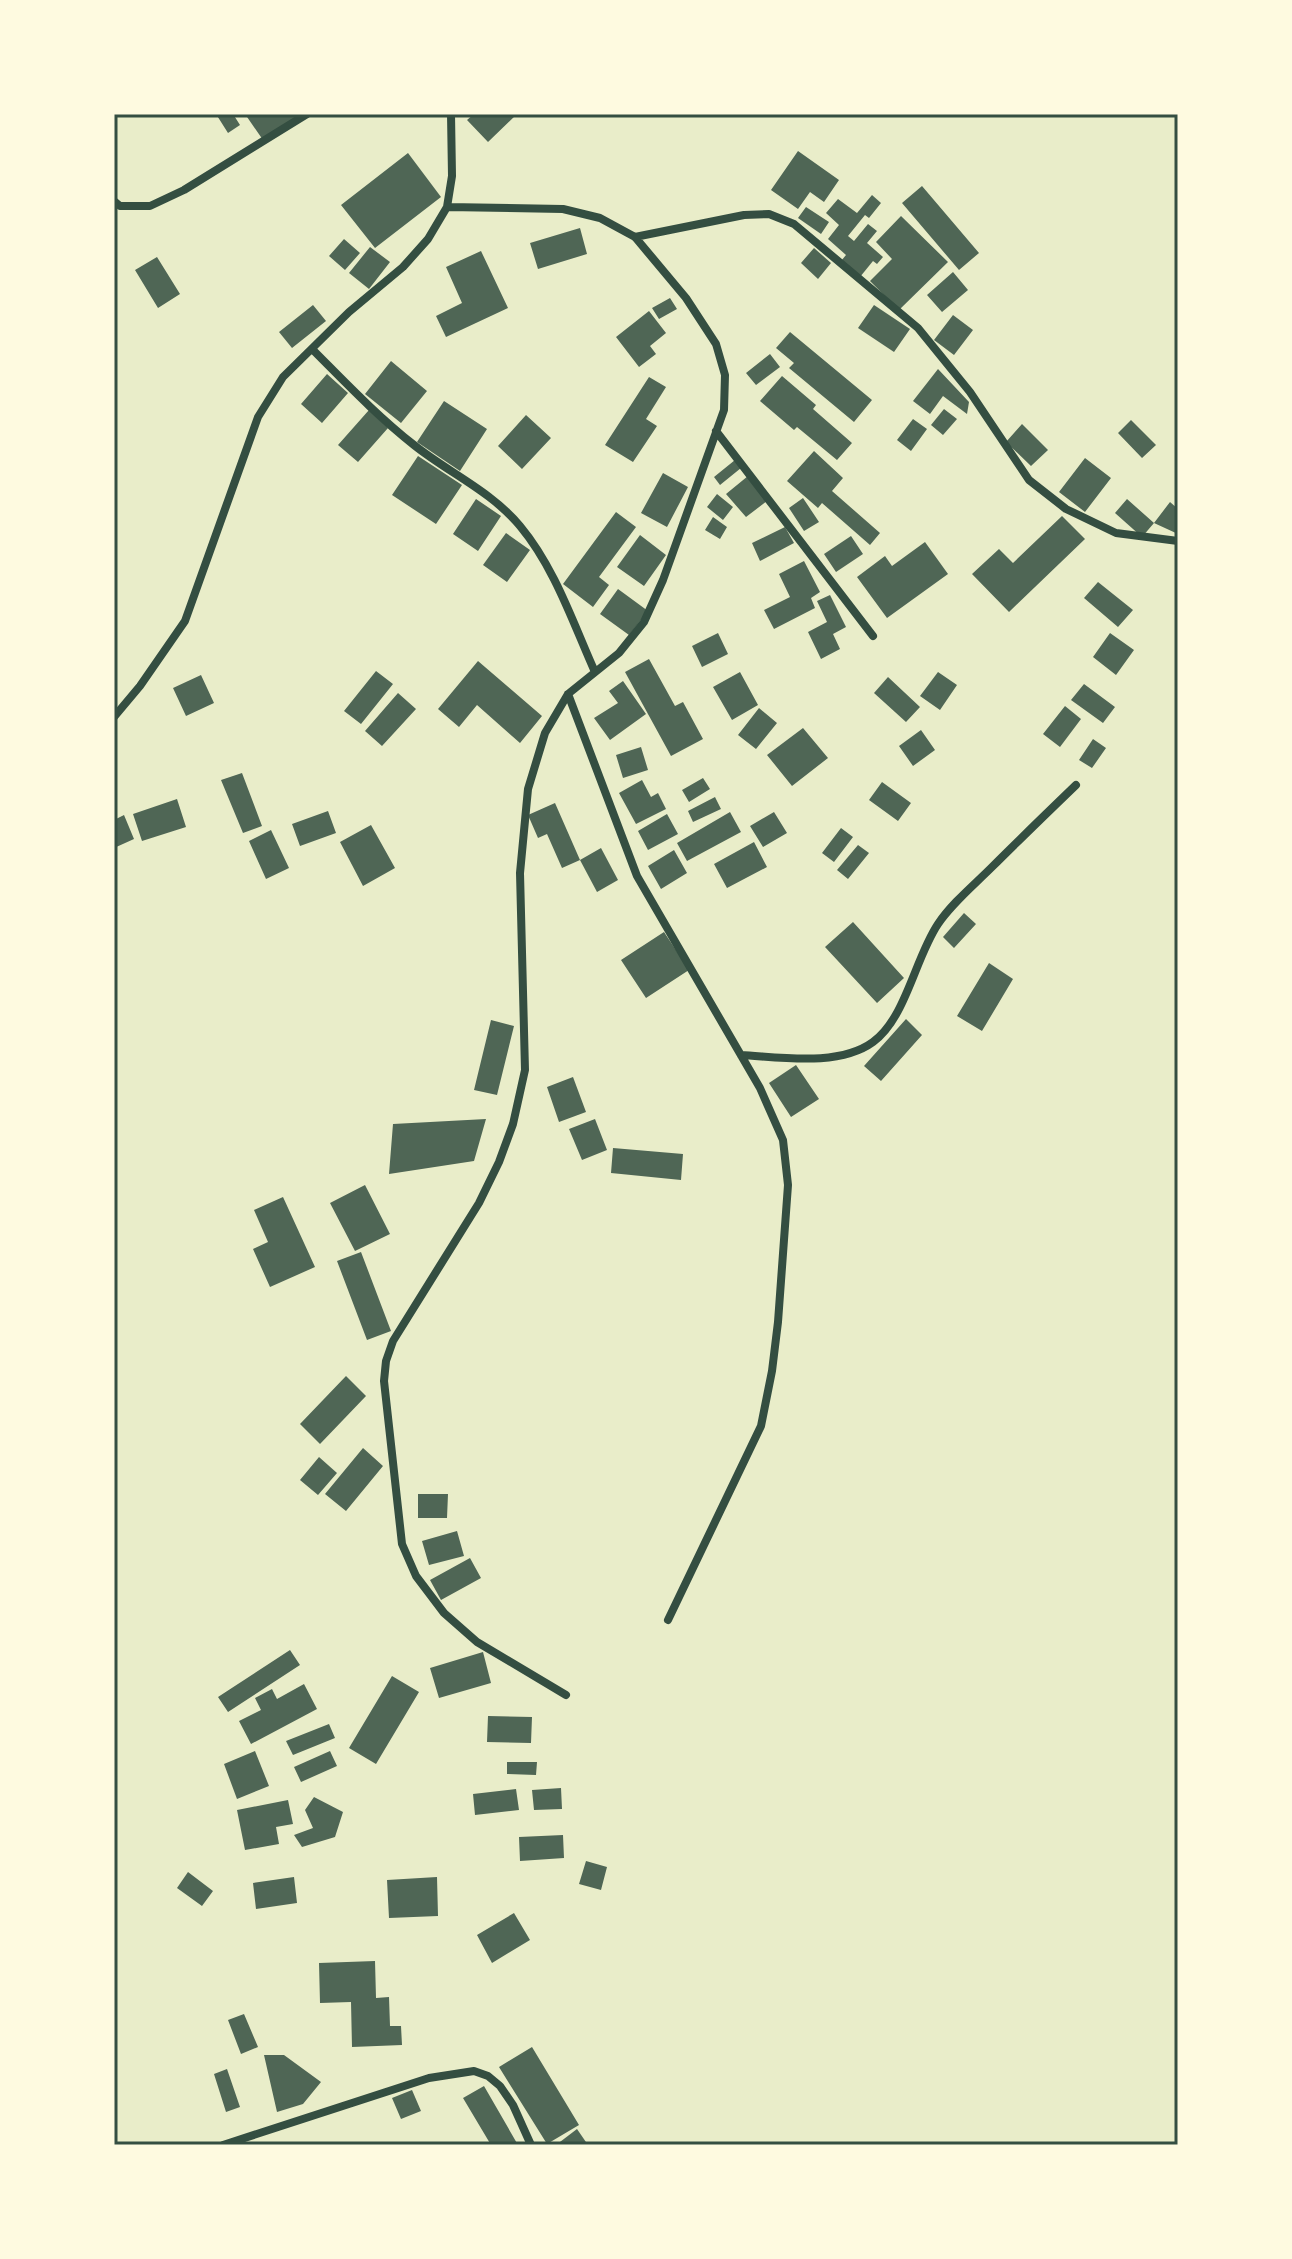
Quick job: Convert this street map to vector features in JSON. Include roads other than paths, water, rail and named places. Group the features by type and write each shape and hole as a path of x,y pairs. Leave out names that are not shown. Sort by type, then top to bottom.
{"street":[{"path":"116,206 150,206 184,190 307,114"},
{"path":"114,717 140,686 185,621 258,417 283,377 349,312 403,267 428,239 447,207 452,176 450,116"},
{"path":"447,207 563,209 600,218 635,237 686,298 716,344 725,375 724,410 663,580 644,622 619,653 568,694 545,733 528,789 520,873 525,1070 513,1124 479,1203 393,1341 386,1361 384,1381 402,1544 416,1576 444,1613 477,1642 566,1695"},
{"path":"635,237 744,215 769,214 794,224 918,328 970,392 1029,480 1066,509 1116,533 1178,541"},
{"path":"312,349 382,418 417,447 492,499 520,526 544,559 595,672"},
{"path":"716,431 873,636"},
{"path":"568,694 637,876 760,1088 783,1140 788,1185 772,1371 761,1426 668,1620"},
{"path":"741,1055 819,1059 851,1052 874,1042 895,1016 937,925 963,895 1076,785"},
{"path":"223,2145 429,2078 474,2071 488,2076 500,2086 513,2105 531,2145"}]}
